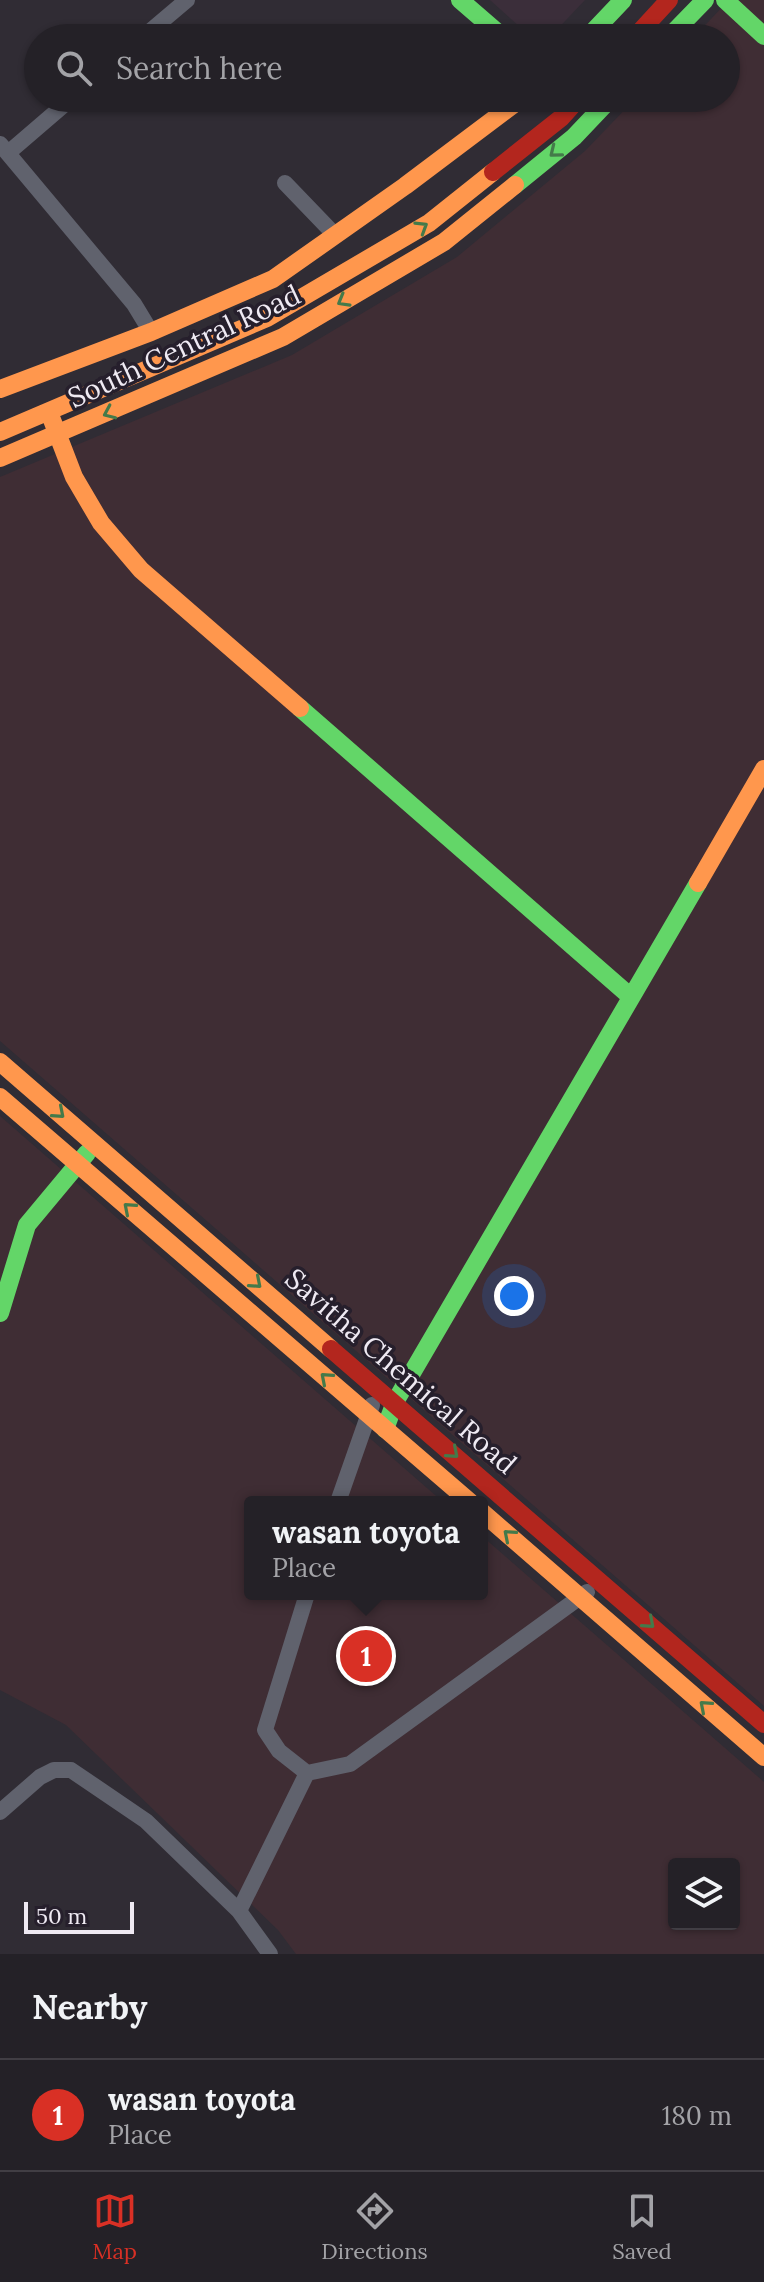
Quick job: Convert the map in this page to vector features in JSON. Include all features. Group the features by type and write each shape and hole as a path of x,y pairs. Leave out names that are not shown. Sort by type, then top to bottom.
{"main road":[{"path":"460,0 488,24"},
{"path":"600,24 623,0"},
{"path":"647,24 669,0"},
{"path":"682,24 705,0"},
{"path":"725,0 764,36"},
{"path":"0,389 151,332 273,279 503,112"},
{"name":"South Central Road","path":"0,432 267,318 429,223 566,112"},
{"name":"South Central Road","path":"0,458 283,337 444,242 574,137 598,112"},
{"path":"49,412 74,477 101,523 141,570 631,997"},
{"path":"385,1429 395,1402 764,769"},
{"name":"Savitha Chemical Road","path":"0,1062 764,1724"},
{"name":"Savitha Chemical Road","path":"0,1097 463,1496"},
{"path":"0,1313 27,1225 95,1144"},
{"name":"Savitha Chemical Road","path":"488,1517 764,1757"}],"street":[{"path":"159,24 187,0"},
{"path":"53,112 4,149 134,304 151,332"},
{"path":"285,183 335,235"},
{"path":"340,1496 378,1388"},
{"path":"305,1600 265,1730 279,1751 307,1773 350,1764 600,1581"},
{"path":"0,1812 40,1777 54,1770 71,1770 146,1821 239,1911 270,1954"},
{"path":"239,1911 307,1773"}],"shaded area":[{"path":"490,0 585,0 562,24 517,24"},
{"path":"729,0 764,0 764,1706 0,1041 0,477 292,355 457,257 585,151 623,112 740,112 740,24 706,24"},
{"path":"0,1116 436,1496 244,1496 244,1600 488,1600 488,1541 764,1782 764,1954 296,1954 278,1930 66,1725 0,1690"}],"traffic: fast":[{"path":"460,0 488,24"},
{"path":"600,24 623,0"},
{"path":"682,24 705,0"},
{"path":"725,0 764,36"},
{"path":"515,185 574,137 598,112"},
{"path":"300,708 631,997"},
{"path":"385,1429 395,1402 698,883"},
{"path":"0,1313 27,1225 87,1153"}],"traffic: slow":[{"path":"0,389 151,332 273,279 503,112"},
{"path":"0,432 267,318 429,223 493,172"},
{"path":"0,458 283,337 444,242 515,185"},
{"path":"49,412 74,477 101,523 141,570 300,708"},
{"path":"698,883 764,769"},
{"path":"0,1062 331,1349"},
{"path":"0,1097 463,1496"},
{"path":"488,1517 764,1757"}],"traffic: jam":[{"path":"647,24 669,0"},
{"path":"493,172 566,112"},
{"path":"331,1349 764,1724"}],"place":[{"name":"wasan toyota","path":"366,1656"}]}
